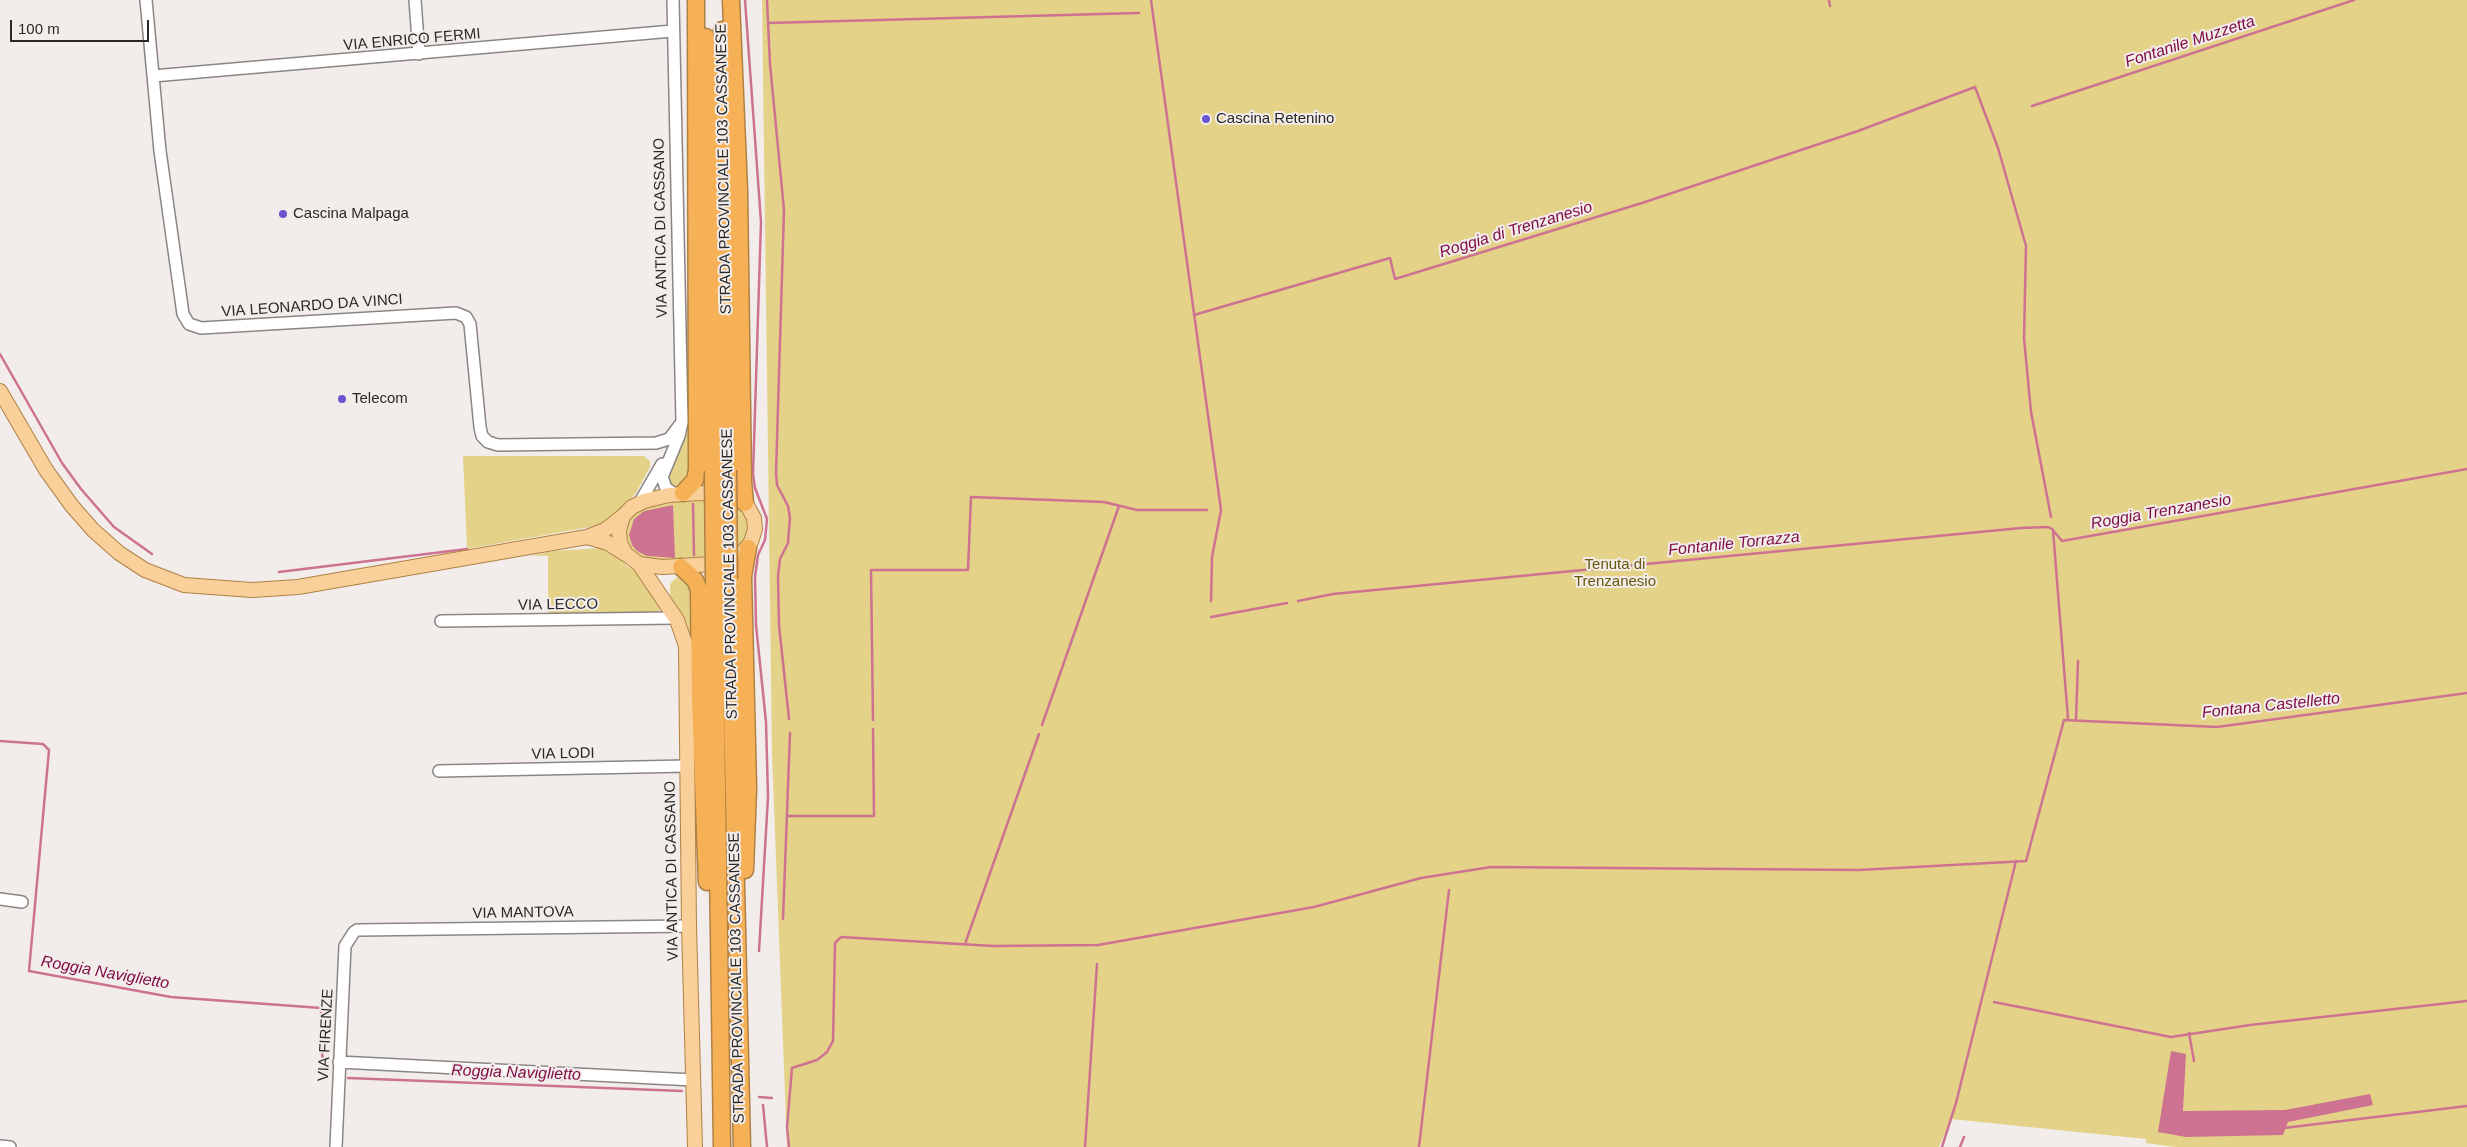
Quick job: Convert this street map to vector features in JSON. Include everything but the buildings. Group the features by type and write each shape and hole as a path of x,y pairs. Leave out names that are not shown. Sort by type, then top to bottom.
{"highway":[{"path":"679,494 695,480 698,470 696,0"},
{"name":"STRADA PROVINCIALE 103 CASSANESE","path":"706,0 721,470"},
{"name":"STRADA PROVINCIALE 103 CASSANESE","path":"721,0 722,580 720,1072 722,1147"},
{"path":"731,0 739,190 743,482 745,503"},
{"path":"739,1078 748,788 743,576 748,548"},
{"path":"677,567 695,580 699,590 704,811 712,977 720,1072"},
{"name":"STRADA PROVINCIALE 103 CASSANESE","path":"722,580 742,1147"}],"main road":[{"path":"0,390 46,470 78,514 106,542 128,559 156,576 174,582 231,590 298,587 587,537 605,530 640,502 679,494 725,494 735,496 745,503 752,514 755,526 754,536 748,548 729,560 677,567 653,567 639,564 606,542 587,537"},
{"path":"623,516 619,529 619,538 627,555"},
{"name":"VIA ANTICA DI CASSANO","path":"639,564 676,618 686,646 689,926 695,1147"},
{"path":"664,601 661,585 677,567"}],"street":[{"name":"VIA LEONARDO DA VINCI","path":"146,0 160,151 183,314 190,325 202,328 459,313 468,319 471,329 480,427 486,441 498,444 656,443"},
{"path":"415,0 420,54"},
{"name":"VIA ANTICA DI CASSANO","path":"673,0 682,422 680,436 670,454 662,477 666,488 679,494"},
{"name":"VIA ENRICO FERMI","path":"153,76 673,31"},
{"path":"656,443 669,439 682,422"},
{"path":"656,443 667,448 670,454"},
{"name":"VIA ANTICA DI CASSANO","path":"640,502 657,470 670,454"},
{"name":"VIA LECCO","path":"441,621 676,618"},
{"name":"VIA LODI","path":"439,771 687,766"},
{"path":"0,899 22,902"},
{"name":"VIA MANTOVA","path":"357,930 689,926"},
{"name":"VIA FIRENZE","path":"336,1147 345,946 351,935 357,930"},
{"path":"339,1062 693,1080"},
{"path":"0,1146 10,1147"}],"green space":[{"name":"Tenuta di Trenzanesio","path":"762,0 2467,0 2467,1147 2175,1147 2146,1143 2146,1139 1951,1119 1939,1147 787,1147 772,753"},
{"path":"690,361 696,469 678,488 671,484 668,475 687,433"},
{"path":"463,456 644,456 650,461 650,467 636,493 611,519 601,525 467,549"},
{"path":"709,499 735,503 744,511 749,523 748,534 740,547 712,557 682,561 647,559 631,550 625,532 629,520 634,513 646,507 673,501"},
{"path":"599,548 616,554 627,566 645,577 660,607 657,613 548,614 548,556 532,556 552,551"},
{"path":"677,577 691,585 693,646 686,621 670,595 670,584"}],"shaded area":[{"path":"673,505 675,558 647,556 637,551 632,545 629,535 634,519 644,511"},
{"path":"2171,1051 2186,1054 2183,1111 2285,1110 2370,1094 2373,1105 2288,1122 2283,1135 2186,1137 2158,1132"}],"waterway":[{"path":"745,0 761,222 753,474 755,488 767,519 765,540 758,555 755,577 756,625 766,722 768,797 759,951"},
{"path":"767,0 770,64 784,210 776,473 777,485 788,506 790,518 788,543 780,559 778,576 779,625 789,719"},
{"path":"1151,0 1221,510 1212,557 1211,601"},
{"name":"Roggia di Trenzanesio","path":"1829,0 1830,6"},
{"name":"Fontanile Muzzetta","path":"2032,106 2354,0"},
{"path":"768,23 1139,13"},
{"name":"Roggia di Trenzanesio","path":"1194,315 1390,258 1395,279 1642,203 1858,131 1975,87 1998,148 2026,246 2024,338 2031,412 2051,517"},
{"path":"0,354 62,463 81,489 114,527 152,554"},
{"name":"Roggia Trenzanesio","path":"2052,529 2062,541 2467,469"},
{"path":"873,720 871,570 968,570 971,497 1104,502 1137,510 1207,510"},
{"path":"693,504 694,555"},
{"path":"1042,725 1119,506"},
{"name":"Fontanile Torrazza","path":"1298,601 1333,594 2021,528 2048,527 2052,529"},
{"name":"Roggia Trenzanesio","path":"2053,530 2068,719"},
{"path":"279,572 467,549"},
{"name":"Fontanile Torrazza","path":"1211,617 1287,603"},
{"name":"Fontana Castelletto","path":"2076,720 2078,661"},
{"path":"789,1147 787,1127 792,1068 817,1060 827,1052 833,1041 835,943 841,937 993,946 1098,945 1314,907 1421,878 1491,867 1859,870 2026,861 2064,720 2217,727 2467,693"},
{"path":"787,816 874,816 873,729"},
{"path":"783,919 790,733"},
{"path":"965,944 1039,734"},
{"name":"Roggia Naviglietto","path":"0,741 43,744 49,750 29,971 171,997 321,1008 323,1077"},
{"path":"1942,1147 1956,1103 2016,861"},
{"path":"1419,1147 1449,890"},
{"path":"1085,1147 1097,964"},
{"path":"1994,1002 2171,1037 2250,1025 2467,1001"},
{"path":"2189,1033 2194,1061"},
{"name":"Roggia Naviglietto","path":"348,1078 682,1091"},
{"name":"Roggia Naviglietto","path":"759,1097 772,1098"},
{"path":"763,1105 767,1147"},
{"path":"2284,1128 2467,1106"},
{"path":"1960,1147 1964,1137"}],"place":[{"name":"Cascina Retenino","path":"1206,119"},
{"name":"Cascina Malpaga","path":"283,214"},
{"name":"Telecom","path":"342,399"}]}
